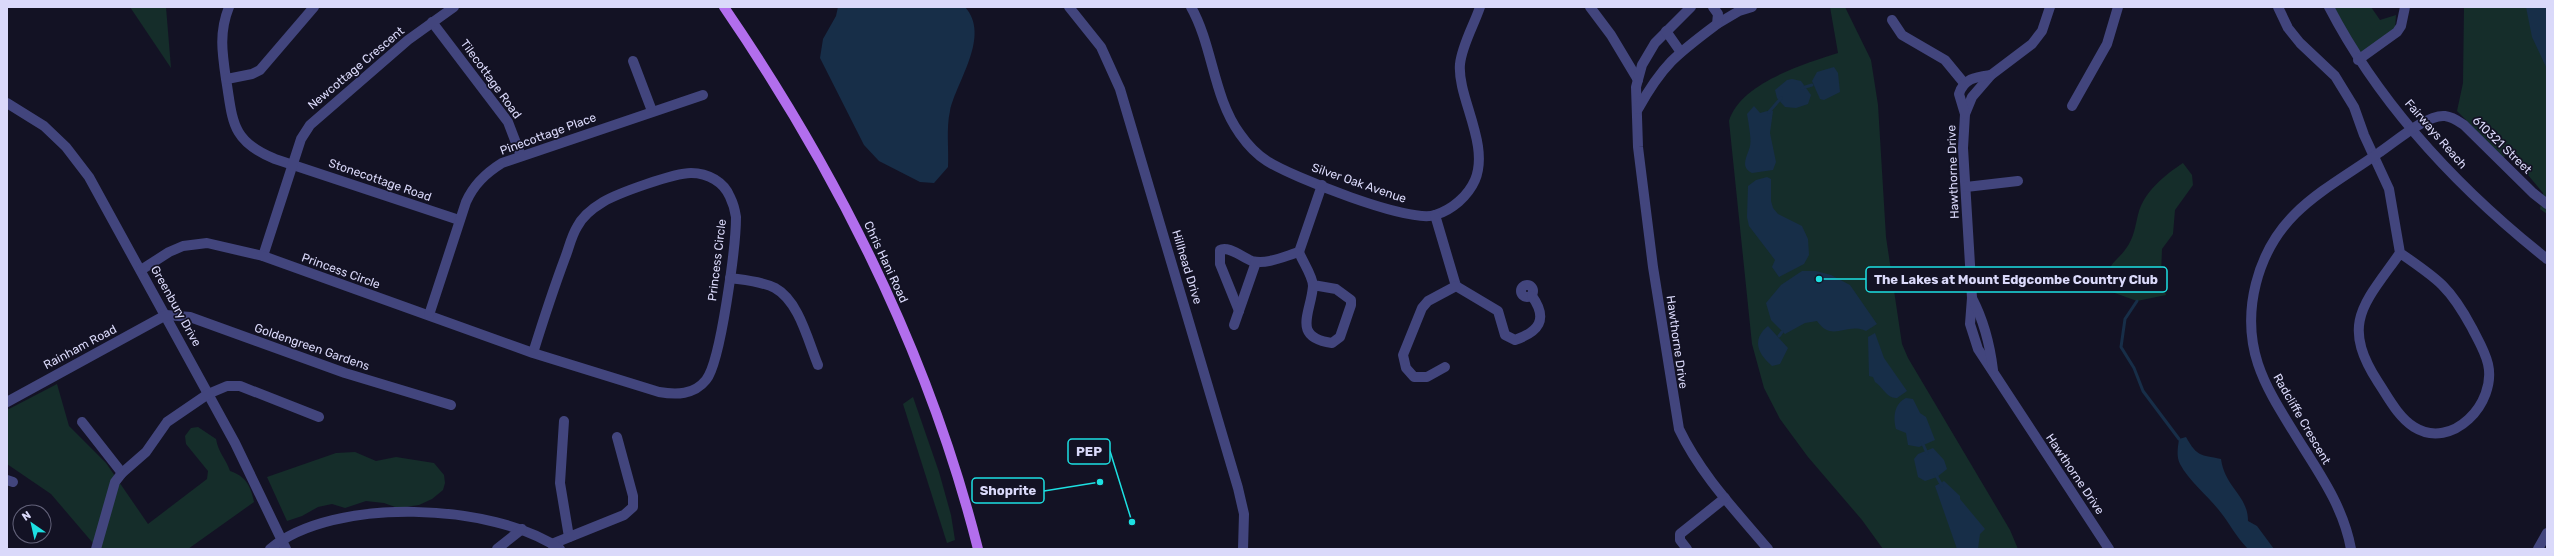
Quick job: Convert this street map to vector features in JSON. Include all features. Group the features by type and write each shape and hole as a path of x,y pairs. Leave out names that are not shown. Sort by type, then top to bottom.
{"main road":[{"name":"Chris Hani Road","path":"724,7 801,125 833,182 872,261 928,396 956,476 978,549"}],"street":[{"path":"230,7 223,22 221,39 232,121 239,133 253,148 264,155 293,164"},
{"path":"227,80 252,74 260,70 314,7"},
{"name":"Newcottage Crescent","path":"262,256 302,139 319,116 432,22 454,7"},
{"name":"Hillhead Drive","path":"1069,7 1100,47 1120,90 1238,488 1244,514 1243,549"},
{"name":"Silver Oak Avenue","path":"1191,7 1205,40 1222,98 1238,132 1250,148 1266,160 1322,185 1400,213 1422,217 1435,215 1454,206 1464,196 1476,178 1478,165 1474,128 1462,80 1460,64 1480,7"},
{"path":"1590,7 1611,35 1638,80"},
{"name":"Hawthorne Drive","path":"1691,7 1655,44 1642,65 1638,80 1638,147 1674,409 1679,429 1689,449 1725,498 1768,549"},
{"path":"1713,7 1718,14 1717,24"},
{"path":"1638,109 1659,75 1680,51 1717,24 1739,11 1752,7"},
{"name":"Hawthorne Drive","path":"2050,7 2042,31 2032,44 1991,75 1972,97 1964,114 1962,132 1972,284 1970,324 1978,349 2108,549"},
{"path":"2072,106 2107,44 2118,7"},
{"path":"2278,7 2288,28 2300,43 2335,76 2348,94 2373,157 2389,189 2400,253 2379,283 2362,313 2358,327 2360,350 2367,364 2405,421 2424,432 2451,431 2464,425 2480,403 2489,381 2488,365 2484,352 2449,290 2437,278 2400,253"},
{"name":"Fairways Reach","path":"2328,7 2358,60 2375,84 2413,129 2486,206 2547,259"},
{"path":"2358,60 2397,32 2401,26 2405,7"},
{"path":"1892,20 1902,35 1945,60 1964,83"},
{"name":"Tilecottage Road","path":"432,22 508,122 521,156"},
{"path":"1666,31 1680,51"},
{"path":"633,61 652,111"},
{"path":"1964,114 1959,94 1964,83 1972,78 1991,75"},
{"name":"Pinecottage Place","path":"429,315 459,220 472,190 480,180 502,163 703,94"},
{"name":"Greenbury Drive","path":"7,103 44,126 73,155 103,200 208,394 283,538 286,549"},
{"name":"610321 Street","path":"2413,129 2434,118 2444,116 2454,118 2464,125 2533,193 2547,204"},
{"name":"Radcliffe Crescent","path":"2351,549 2338,506 2266,385 2257,364 2251,321 2252,296 2259,271 2271,244 2284,226 2310,200 2413,129"},
{"name":"Stonecottage Road","path":"293,164 459,220"},
{"name":"Princess Circle","path":"141,270 169,252 193,243 207,242 262,256 533,353 659,392 673,394 698,388 707,379 716,358 730,278 735,210 730,196 715,179 690,173 656,182 604,201 594,208 577,227 555,285 533,353"},
{"path":"1966,187 2018,181"},
{"path":"1313,285 1336,289 1351,300 1351,305 1340,337 1332,343 1312,337 1306,327 1313,285 1298,252 1322,185"},
{"path":"1435,215 1456,286 1498,311 1505,335 1514,340 1528,336 1536,331 1539,324 1539,310 1532,296"},
{"path":"1239,312 1218,253 1222,249 1227,249 1256,262 1263,262 1298,252"},
{"path":"1234,325 1256,262"},
{"path":"730,278 759,283 784,293 797,315 818,365"},
{"path":"1972,284 2037,278"},
{"path":"1445,367 1427,377 1414,377 1406,368 1403,355 1425,305 1437,295 1456,286"},
{"name":"Hawthorne Drive","path":"1972,298 1983,321 1990,345 1993,372"},
{"name":"Rainham Road","path":"7,402 166,315"},
{"name":"Goldengreen Gardens","path":"166,315 190,317 345,373 450,405"},
{"path":"1970,324 1983,321"},
{"path":"1978,349 1990,345"},
{"path":"96,549 115,482 122,473 146,452 167,422 208,394 227,386 240,386 320,417"},
{"path":"564,421 560,483 569,537"},
{"path":"82,422 122,473"},
{"path":"270,549 283,538 335,519 369,514 419,513 486,518 522,529 556,546 569,537 624,515 633,507 633,496 617,437"},
{"path":"1687,549 1680,540 1680,534 1725,498"},
{"path":"497,549 522,529"},
{"path":"2538,549 2547,533"}],"green space":[{"path":"130,7 166,7 171,68"},
{"path":"1830,7 1845,7 1871,60 1878,105 1886,237 1902,344 1908,358 2010,530 2018,549 1883,549 1862,520 1808,457 1780,419 1764,388 1752,344 1729,121 1735,108 1746,96 1759,86 1791,69 1838,53"},
{"path":"2334,7 2371,7 2380,20 2396,15 2395,30 2360,55"},
{"path":"2464,7 2547,7 2547,214 2540,209 2543,193 2507,150 2504,158 2457,111 2463,83"},
{"path":"2183,163 2192,175 2193,185 2175,210 2173,234 2162,249 2161,275 2166,295 2137,301 2112,292 2109,274 2110,268 2131,240 2142,203 2157,184"},
{"path":"57,384 69,426 106,463 148,524 207,479 208,471 186,444 185,436 191,428 198,427 216,439 218,448 230,471 236,473 244,479 249,487 254,502 188,549 98,549 51,494 7,464 7,410"},
{"path":"913,397 939,472 951,515 955,540 947,543 903,404"},
{"path":"355,452 376,461 396,457 434,463 444,475 445,483 443,490 432,499 419,505 398,508 384,503 366,501 345,508 332,504 318,507 302,516 287,521 267,477 336,453"}],"water":[{"path":"838,7 965,7 972,19 975,31 974,44 950,111 948,132 948,167 934,183 920,182 879,161 864,145 820,58 823,39 836,16"},
{"path":"2526,7 2547,7 2547,69 2532,37"},
{"path":"1834,67 1838,73 1840,92 1824,100 1820,99 1812,81 1817,72"},
{"path":"1792,79 1801,81 1811,95 1808,104 1796,108 1785,107 1777,98 1775,90 1787,80"},
{"path":"1754,106 1760,113 1771,110 1773,111 1770,133 1776,162 1773,170 1752,173 1746,168 1745,161 1750,143 1750,130 1747,114"},
{"path":"1767,177 1771,179 1771,201 1773,208 1778,214 1802,226 1808,239 1809,255 1804,264 1779,277 1772,267 1775,260 1749,226 1747,217 1748,186 1756,180"},
{"path":"1802,271 1816,271 1831,275 1850,285 1877,324 1866,331 1852,329 1828,331 1817,321 1805,323 1785,334 1771,320 1766,303 1781,285"},
{"path":"1768,326 1788,348 1780,364 1772,366 1763,357 1758,347 1759,336"},
{"path":"1875,333 1884,358 1907,391 1897,398 1890,397 1875,382 1873,377 1869,376 1868,337"},
{"path":"1906,398 1913,399 1920,413 1926,417 1935,440 1919,447 1908,445 1906,433 1896,429 1895,411 1899,404"},
{"path":"2186,437 2194,449 2200,454 2221,459 2223,469 2231,485 2244,504 2248,521 2257,526 2274,549 2248,549 2218,509 2188,476 2180,464 2178,455 2179,439"},
{"path":"1933,448 1944,460 1947,469 1937,477 1925,481 1918,477 1914,459 1918,454"},
{"path":"1944,481 1960,496 1960,499 1985,529 1980,534 1978,549 1957,549 1935,486"}],"waterway":[{"path":"1802,88 1812,85"},
{"path":"1769,112 1781,98"},
{"path":"2137,301 2125,319 2121,347 2134,368 2143,391 2179,439"},
{"path":"1779,336 1782,332"},
{"path":"1922,442 1927,453"},
{"path":"1935,473 1942,486"}],"place":[{"name":"The Lakes at Mount Edgcombe Country Club","path":"1819,279"},
{"name":"Shoprite","path":"1100,482"},
{"name":"PEP","path":"1132,522"}]}
